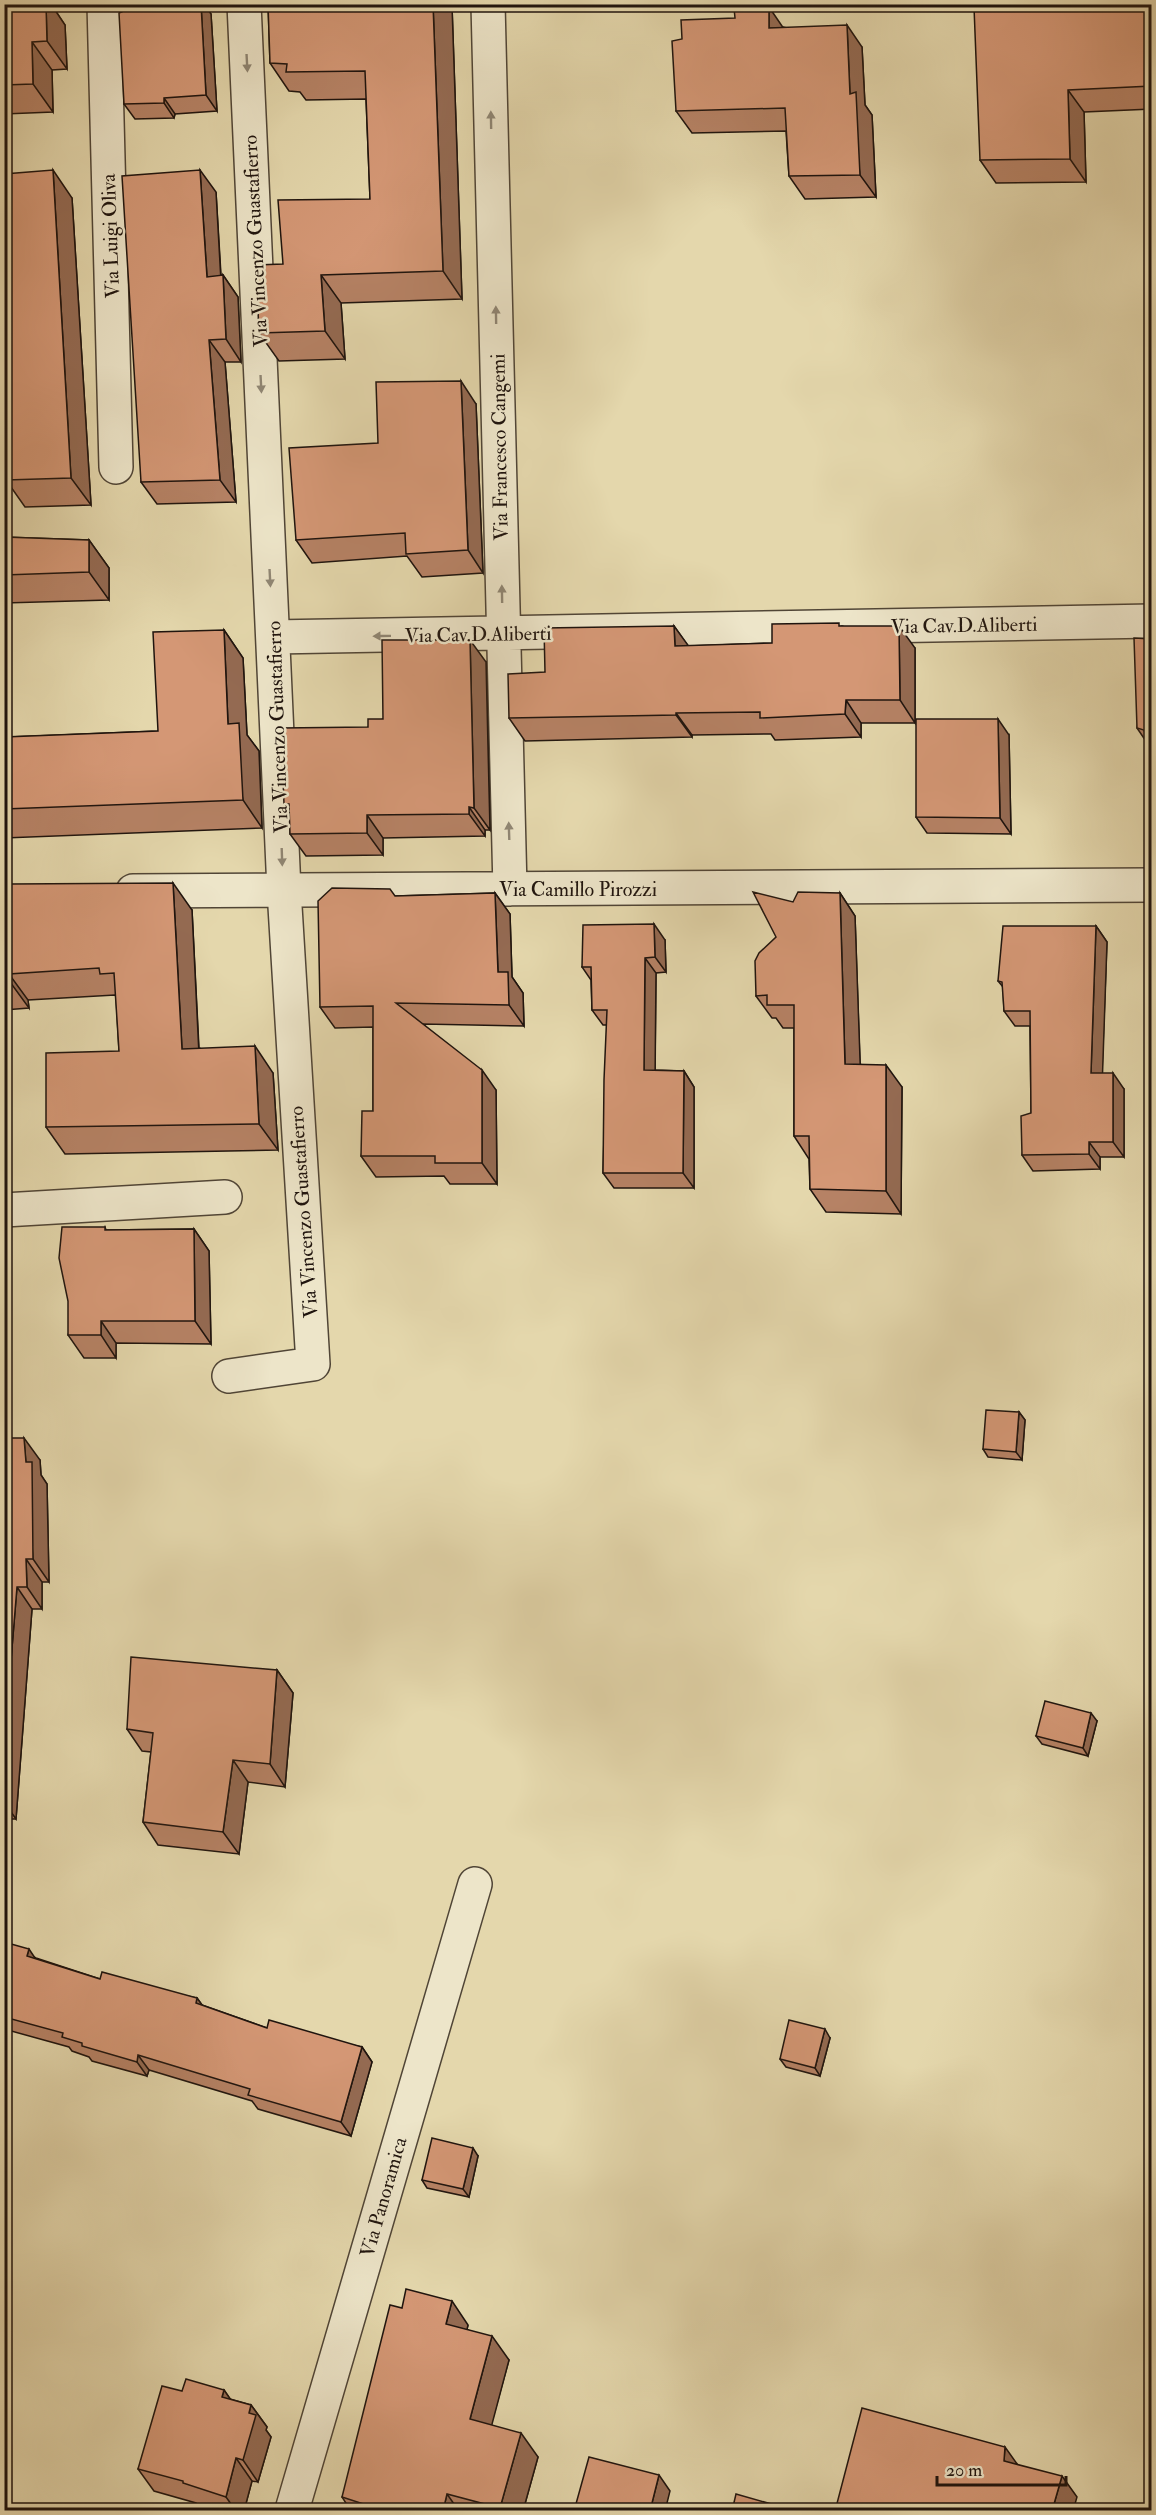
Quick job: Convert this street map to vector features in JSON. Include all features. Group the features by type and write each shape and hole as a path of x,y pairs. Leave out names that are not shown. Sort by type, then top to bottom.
{"street":[{"name":"Via Luigi Oliva","path":"104,4 116,467"},
{"name":"Via Vincenzo Guastafierro","path":"229,1376 313,1364 284,890 244,4"},
{"name":"Via Francesco Cangemi","path":"488,4 510,889"},
{"name":"Via Cav.D.Aliberti","path":"273,637 1152,621"},
{"name":"Via Camillo Pirozzi","path":"98,892 1152,885"},
{"path":"4,1210 225,1197"},
{"name":"Via Panoramica","path":"292,2511 475,1884"}],"building":[{"path":"4,4 46,4 47,41 32,42 33,84 4,85"},
{"path":"140,4 201,4 206,95 164,98 164,103 124,104 119,13"},
{"path":"268,4 433,4 443,271 321,275 325,331 259,333 256,265 283,264 278,200 370,199 365,71 286,72 287,64 270,63"},
{"path":"1021,4 1148,4 1152,86 1068,90 1070,159 980,160 974,7"},
{"path":"769,7 769,28 847,25 850,94 856,92 860,175 789,176 785,108 676,111 672,41 682,39 681,20 735,18 734,8"},
{"path":"53,170 71,478 6,480 4,458 4,174"},
{"path":"200,170 207,277 223,275 226,339 209,340 220,480 141,482 122,176"},
{"path":"461,381 468,550 406,554 405,533 296,540 289,448 378,443 376,382"},
{"path":"4,537 89,540 89,572 4,575"},
{"path":"839,623 839,626 899,626 900,700 846,700 845,714 760,718 760,712 509,718 508,674 545,672 544,628 674,626 675,646 772,643 772,624"},
{"path":"224,630 228,724 239,723 243,800 4,809 4,737 158,731 153,632"},
{"path":"1134,638 1152,639 1152,739 1147,739 1144,730 1137,728"},
{"path":"382,640 470,640 474,808 469,807 469,814 367,815 367,833 290,834 289,804 284,804 281,728 368,727 368,719 383,719"},
{"path":"916,719 998,719 1000,818 916,817"},
{"path":"173,883 182,1049 255,1046 259,1124 46,1127 46,1053 119,1051 114,973 100,974 99,968 9,974 10,982 4,982 4,890 11,890 11,884"},
{"path":"332,888 390,889 395,896 495,893 498,972 508,972 509,1005 396,1003 482,1070 482,1163 435,1163 435,1156 361,1156 362,1111 373,1111 373,1006 320,1007 318,901"},
{"path":"753,892 793,902 798,892 840,893 845,1064 886,1065 886,1191 810,1189 809,1136 794,1136 794,1005 767,1005 767,995 756,996 755,961 759,953 776,937"},
{"path":"654,924 655,957 645,958 644,1070 684,1071 683,1173 603,1173 607,1010 592,1010 591,967 582,967 583,925"},
{"path":"1003,926 1096,926 1091,1073 1113,1073 1113,1142 1089,1142 1089,1154 1022,1155 1021,1116 1031,1113 1030,1011 1004,1011 1002,982 998,981"},
{"path":"62,1227 105,1227 105,1230 194,1229 195,1321 101,1321 101,1335 68,1335 68,1301 59,1258"},
{"path":"986,1410 1019,1412 1016,1452 983,1449"},
{"path":"4,1438 24,1438 26,1462 32,1462 33,1559 26,1559 27,1587 17,1587 4,1745"},
{"path":"131,1657 277,1670 270,1764 233,1760 223,1832 143,1822 153,1733 127,1729"},
{"path":"1045,1701 1091,1713 1083,1748 1036,1736"},
{"path":"4,1942 29,1949 27,1956 100,1979 102,1972 197,1998 196,2003 267,2028 269,2020 362,2047 341,2122 248,2095 250,2089 138,2055 137,2062 82,2046 82,2043 62,2037 63,2033 4,2017"},
{"path":"789,2020 825,2029 815,2068 780,2059"},
{"path":"432,2138 473,2148 463,2189 422,2180"},
{"path":"406,2289 452,2301 446,2324 492,2336 470,2419 521,2433 500,2508 447,2494 443,2511 385,2511 342,2497 390,2305 402,2308"},
{"path":"186,2379 224,2390 222,2397 251,2405 249,2413 256,2415 243,2460 236,2458 226,2497 183,2483 183,2481 138,2469 162,2386 182,2391"},
{"path":"862,2408 1005,2447 1004,2461 1062,2476 1052,2511 835,2511"},
{"path":"589,2457 659,2475 650,2511 574,2511"},
{"path":"1152,2483 1152,2511 1144,2511"},
{"path":"736,2494 796,2511 732,2511"}]}
